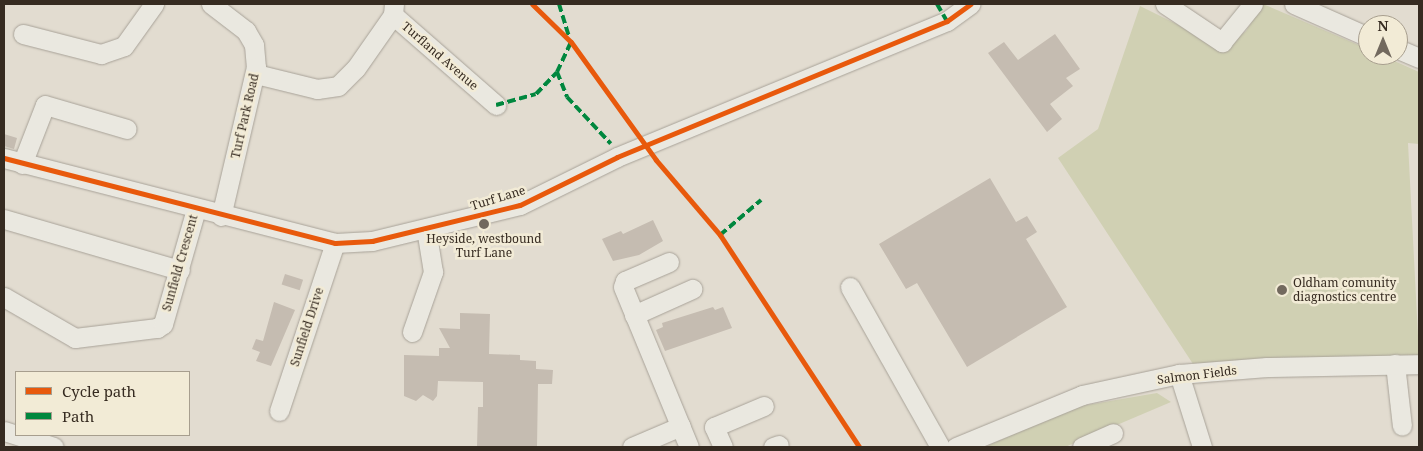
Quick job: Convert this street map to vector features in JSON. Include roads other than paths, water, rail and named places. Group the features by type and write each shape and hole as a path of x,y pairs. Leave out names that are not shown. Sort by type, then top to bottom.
{"street":[{"path":"23,34 101,54 124,46 154,4"},
{"name":"Turf Park Road","path":"211,4 246,32 254,45 256,74 221,216"},
{"name":"Turf Lane","path":"4,158 221,216 335,243 372,241 520,204 617,157 932,28 970,4"},
{"path":"1165,4 1222,42 1253,4"},
{"path":"1294,4 1358,33"},
{"path":"256,74 317,89 338,86 356,68 393,10"},
{"name":"Turfland Avenue","path":"393,10 496,105"},
{"path":"22,164 45,105 126,129"},
{"name":"Sunfield Crescent","path":"4,297 75,338 157,328 163,324 196,209"},
{"path":"4,219 180,270"},
{"path":"412,332 433,272 426,229"},
{"name":"Sunfield Drive","path":"279,411 335,243"},
{"path":"669,262 625,281 622,287 689,447"},
{"path":"850,287 940,447"},
{"path":"634,315 692,289"},
{"path":"1395,364 1402,426"},
{"name":"Salmon Fields","path":"956,447 1082,395 1179,374 1419,364"},
{"path":"1179,374 1202,447"},
{"path":"723,447 714,427 764,406"},
{"path":"632,447 681,426"},
{"path":"1082,447 1113,433"},
{"path":"20,436 54,447"}],"place":[{"name":"Heyside, westbound Turf Lane","path":"484,224"},
{"name":"Oldham comunity diagnostics centre","path":"1282,290"}]}
